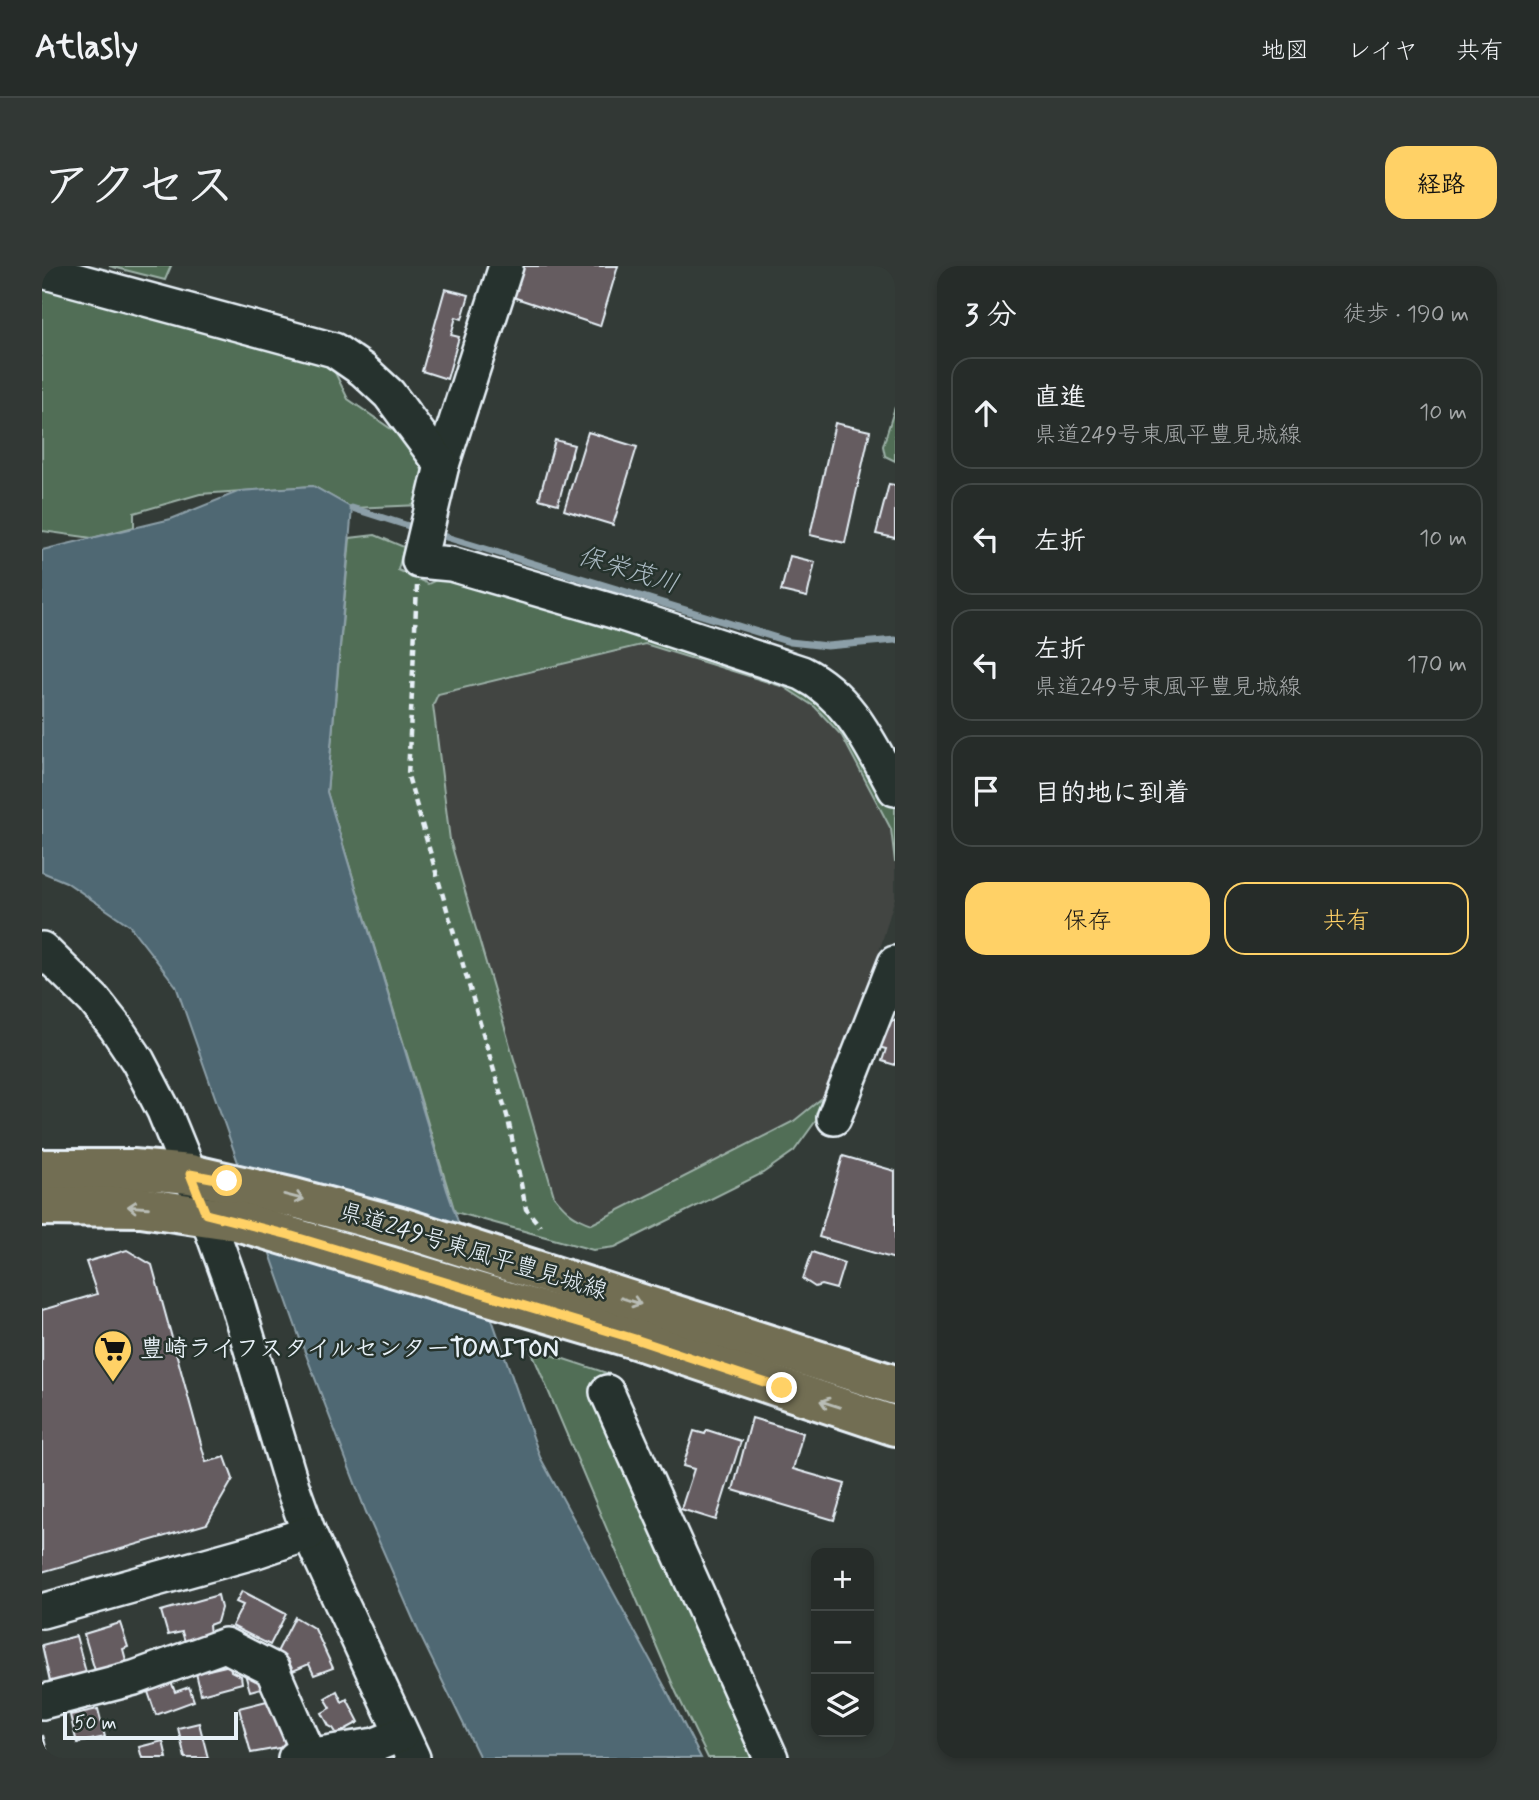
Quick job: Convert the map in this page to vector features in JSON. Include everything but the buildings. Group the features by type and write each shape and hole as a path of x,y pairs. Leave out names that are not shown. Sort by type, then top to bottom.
{"main road":[{"name":"県道249号東風平豊見城線","path":"42,1169 133,1169 190,1174 227,1181 348,1212 895,1385"},
{"name":"県道249号東風平豊見城線","path":"42,1206 141,1207 222,1218 635,1339 895,1426"}],"street":[{"path":"506,266 442,465 419,561 451,564 616,612 802,673 820,682 855,716 895,789"},
{"path":"42,271 334,350 363,370 389,394 442,465"},
{"path":"42,949 94,1000 116,1028 156,1094 190,1174 222,1218 235,1296 292,1486 309,1533 406,1746 375,1745 302,1756 272,1669 225,1645 134,1678 42,1703"},
{"path":"834,1118 895,963"},
{"path":"607,1392 771,1758"},
{"path":"42,1611 253,1552 309,1533"}],"path":[{"path":"419,561 408,776 508,1119 526,1209 540,1226"}],"shaded area":[{"path":"645,644 784,687 815,707 842,736 891,829 895,897 855,1035 839,1076 821,1099 794,1121 592,1224 572,1217 554,1196 450,840 433,704 438,694"}],"green space":[{"path":"109,266 171,266 165,280"},
{"path":"42,275 325,352 348,399 401,436 418,461 428,483 421,505 352,508 313,486 200,494 134,513 134,527 92,538 42,531"},
{"path":"895,407 895,461 885,456 883,446"},
{"path":"375,535 404,547 398,570 428,584 451,573 818,696 895,804 895,862 891,829 842,736 815,707 784,687 645,644 438,694 433,705 450,840 554,1196 562,1206 592,1224 794,1121 821,1099 828,1104 794,1151 763,1173 615,1247 593,1250 455,1212 327,792 350,538"},
{"path":"530,1348 610,1374 778,1758 708,1758 676,1692"}],"water":[{"path":"313,486 352,508 327,792 447,1190 540,1457 701,1758 480,1758 420,1635 366,1512 300,1339 176,986 129,925 66,882 42,872 42,550 171,519 240,491"}],"waterway":[{"name":"保栄茂川","path":"352,508 418,529"},
{"name":"保栄茂川","path":"433,533 790,642 827,646 895,640"}],"place":[{"name":"豊崎ライフスタイルセンターTOMITON","path":"113,1383"}],"route":[{"path":"227,1181 190,1174 206,1214 289,1235 635,1339 782,1388"}]}
